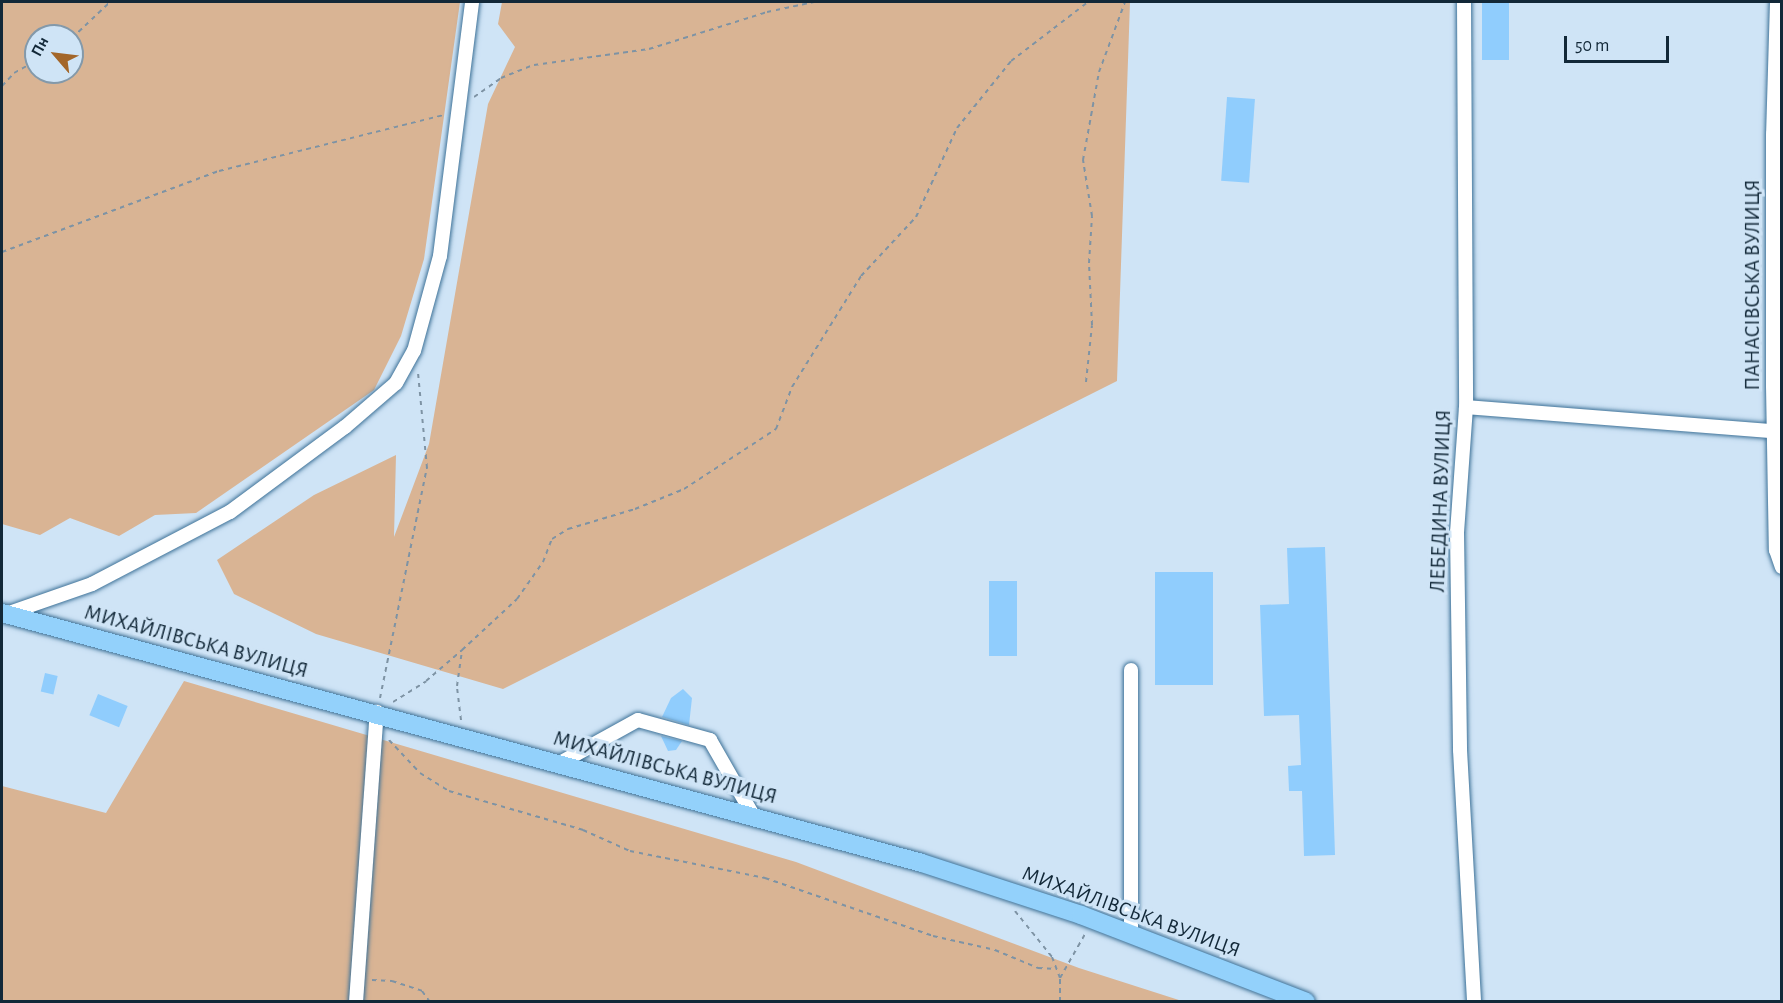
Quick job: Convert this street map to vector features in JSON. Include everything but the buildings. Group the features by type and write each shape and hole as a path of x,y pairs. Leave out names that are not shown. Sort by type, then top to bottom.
{"main road":[{"name":"МИХАЙЛІВСЬКА ВУЛИЦЯ","path":"4,614 376,718 463,736 753,815 999,888 1103,924 1306,1002"}],"street":[{"path":"4,614 92,584 231,512 345,427 396,382 414,351 440,256 456,112 472,2"},
{"name":"ЛЕБЕДИНА ВУЛИЦЯ","path":"1464,2 1466,407 1457,532 1460,750 1474,1002"},
{"name":"ПАНАСІВСЬКА ВУЛИЦЯ","path":"1777,2 1780,28 1773,134 1779,431 1776,550 1782,567"},
{"path":"1466,407 1779,431"},
{"path":"1131,670 1131,935"},
{"path":"356,1002 376,718"},
{"path":"560,763 638,720 710,740 753,815"}],"path":[{"path":"84,28 111,2"},
{"path":"2,252 219,171 456,112 501,78 534,65 649,49 814,2"},
{"path":"376,718 426,681 517,599 543,562 552,539 568,529 635,509 684,489 776,429 792,387 861,276 916,217 957,128 1011,61 1088,2"},
{"path":"1086,382 1092,325 1089,263 1092,216 1083,160 1099,72 1125,2"},
{"path":"2,86 14,73 24,68"},
{"path":"414,351 424,406 427,468 376,718 400,755 448,791 583,830 630,851 765,878 933,936 995,950 1038,968 1057,969"},
{"path":"462,650 457,686 463,736"},
{"path":"999,888 1052,957 1060,978 1060,1002"},
{"path":"1060,978 1080,937 1103,924"},
{"path":"358,979 392,981 422,991 430,1002"}],"shaded area":[{"path":"2,2 460,2 424,259 401,336 374,390 196,513 155,515 119,536 70,518 40,535 2,524"},
{"path":"502,2 1130,2 1117,381 503,689 316,634 234,594 217,560 314,495 396,455 394,537 429,444 488,104 515,47 498,24"},
{"path":"184,681 796,862 1079,968 1182,1001 2,1001 2,786 106,813"}]}
